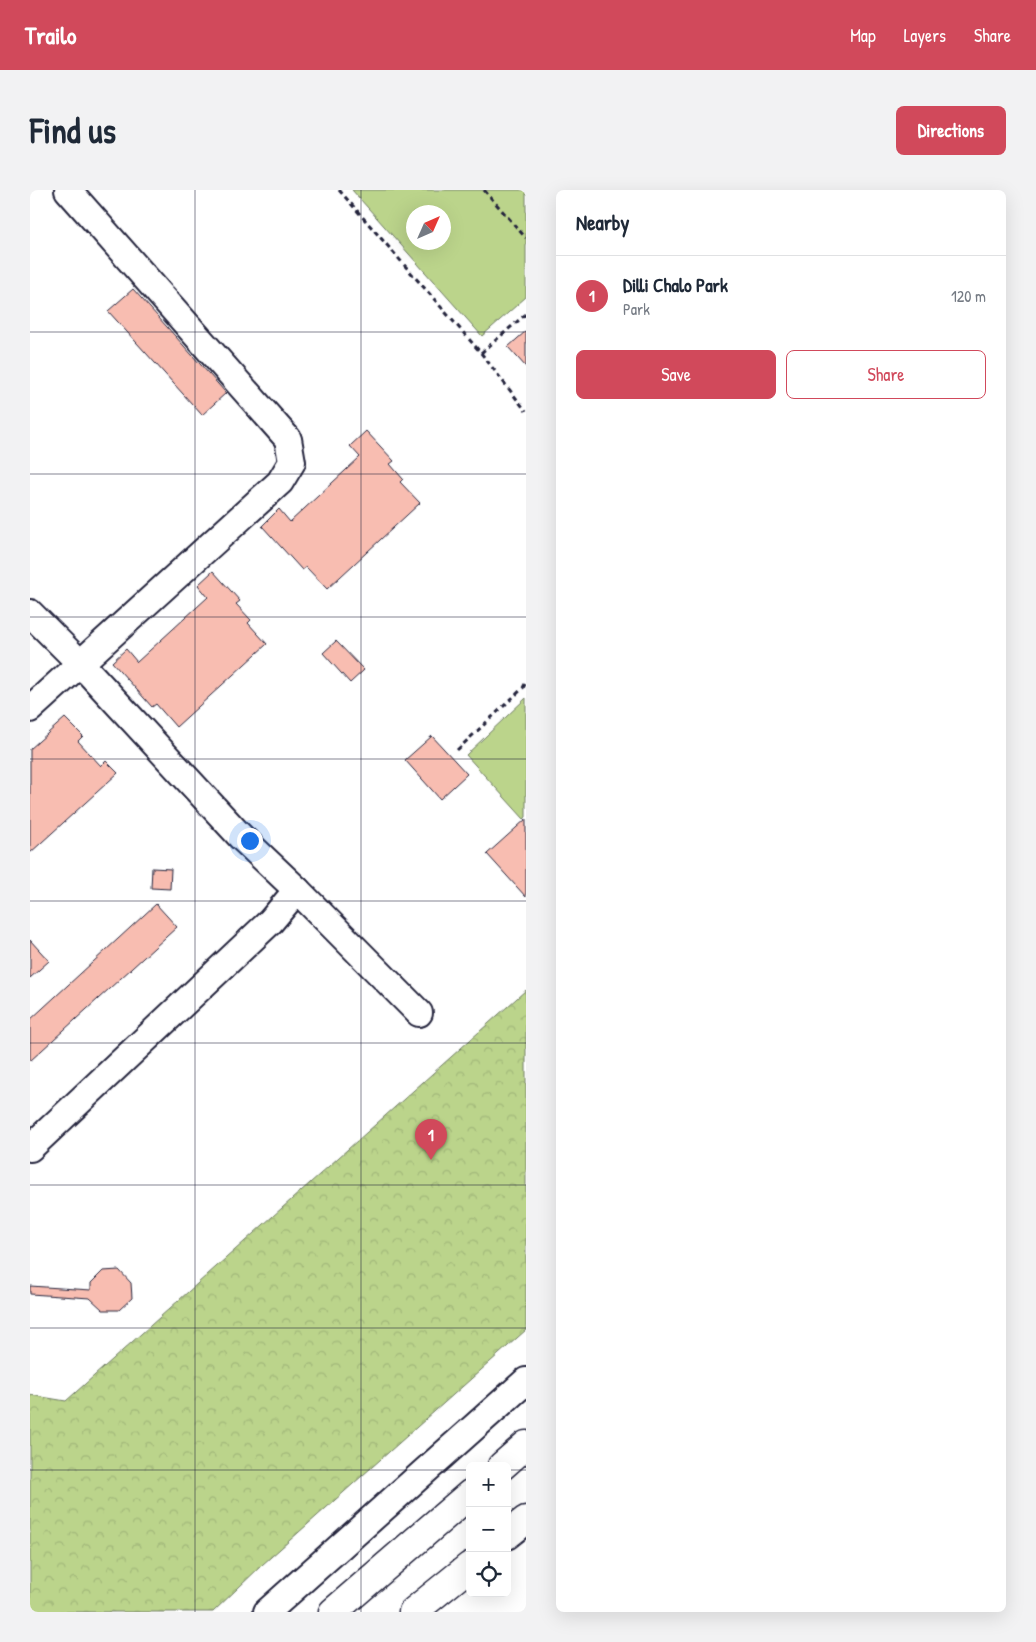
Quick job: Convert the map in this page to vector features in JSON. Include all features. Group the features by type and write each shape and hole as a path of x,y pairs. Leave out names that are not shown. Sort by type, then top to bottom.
{"main road":[{"path":"507,1462 526,1445"},
{"path":"333,1612 466,1497"},
{"path":"511,1532 526,1520"},
{"path":"413,1612 466,1569"}],"street":[{"path":"30,709 280,482 292,462 288,439 68,190"},
{"path":"30,612 240,836 297,890 419,1013"},
{"path":"30,1148 271,921 297,890"},
{"path":"267,1612 526,1381"}],"path":[{"path":"339,190 481,353 526,410"},
{"path":"484,190 526,238"},
{"path":"481,353 526,314"},
{"path":"457,750 523,688 526,682"}],"green space":[{"path":"352,190 526,190 526,297 482,336"},
{"path":"526,698 526,817 524,819 466,755"},
{"path":"526,990 526,1330 262,1565 213,1612 30,1612 30,1395 66,1401"}],"building":[{"path":"133,289 226,393 202,415 108,311"},
{"path":"526,331 526,367 508,347"},
{"path":"366,431 394,461 390,464 403,479 400,482 420,503 327,589 306,567 302,570 262,526 279,509 290,522 360,457 350,446"},
{"path":"213,571 240,601 236,604 251,620 248,623 267,644 176,727 156,704 152,707 112,662 126,649 137,662 208,597 198,585"},
{"path":"336,641 364,670 350,683 323,653"},
{"path":"65,718 83,736 78,741 101,766 106,761 118,773 30,853 30,749"},
{"path":"432,736 467,774 440,799 405,760"},
{"path":"526,819 526,897 487,854"},
{"path":"152,868 171,869 170,889 151,888"},
{"path":"156,904 177,927 30,1061 30,1020"},
{"path":"30,940 49,961 30,978"},
{"path":"119,1270 131,1283 132,1298 119,1310 103,1310 90,1298 30,1294 30,1286 91,1290 91,1283 103,1271"}],"place":[{"name":"Dilli Chalo Park","path":"431,1160"}]}
